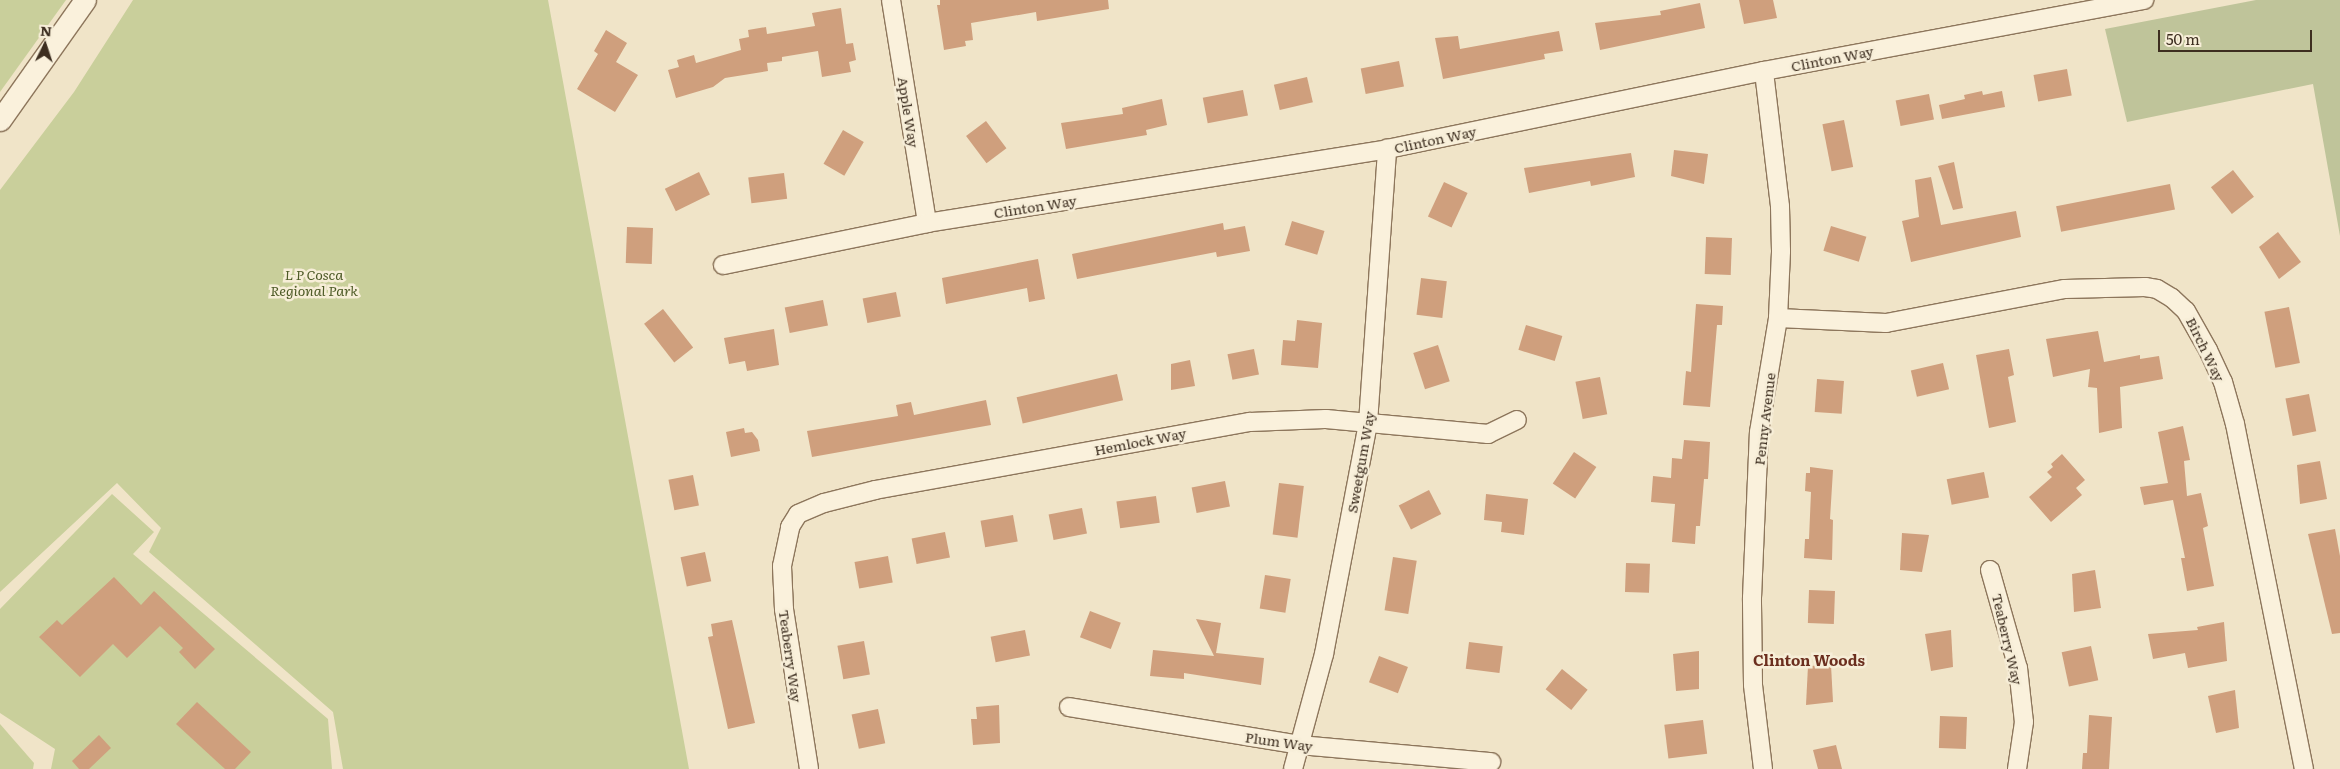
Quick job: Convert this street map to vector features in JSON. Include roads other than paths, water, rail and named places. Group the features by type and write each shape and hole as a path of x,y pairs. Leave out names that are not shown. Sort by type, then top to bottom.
{"street":[{"path":"0,120 84,0"},
{"name":"Apple Way","path":"891,0 927,224"},
{"name":"Clinton Way","path":"723,265 927,224 1387,149 1764,71 2144,0"},
{"name":"Penny Avenue","path":"1763,769 1753,685 1752,598 1759,432 1778,318 1780,206 1764,71"},
{"name":"Sweetgum Way","path":"1292,769 1300,745 1343,567 1353,492 1368,423 1387,149"},
{"name":"Birch Way","path":"1778,318 1886,323 2065,289 2157,289 2172,298 2186,310 2223,382 2235,424 2304,769"},
{"name":"Hemlock Way","path":"786,543 798,514 824,503 875,490 1220,426 1284,418 1368,423 1488,434 1517,420"},
{"name":"Teaberry Way","path":"786,543 782,566 784,609 809,769"},
{"name":"Teaberry Way","path":"1990,570 2018,668 2024,722 2017,769"},
{"name":"Plum Way","path":"1069,706 1300,745 1491,762"}],"district":[{"name":"Clinton Woods","path":"1809,660"}],"park label":[{"name":"L P Cosca Regional Park","path":"314,282"}]}
